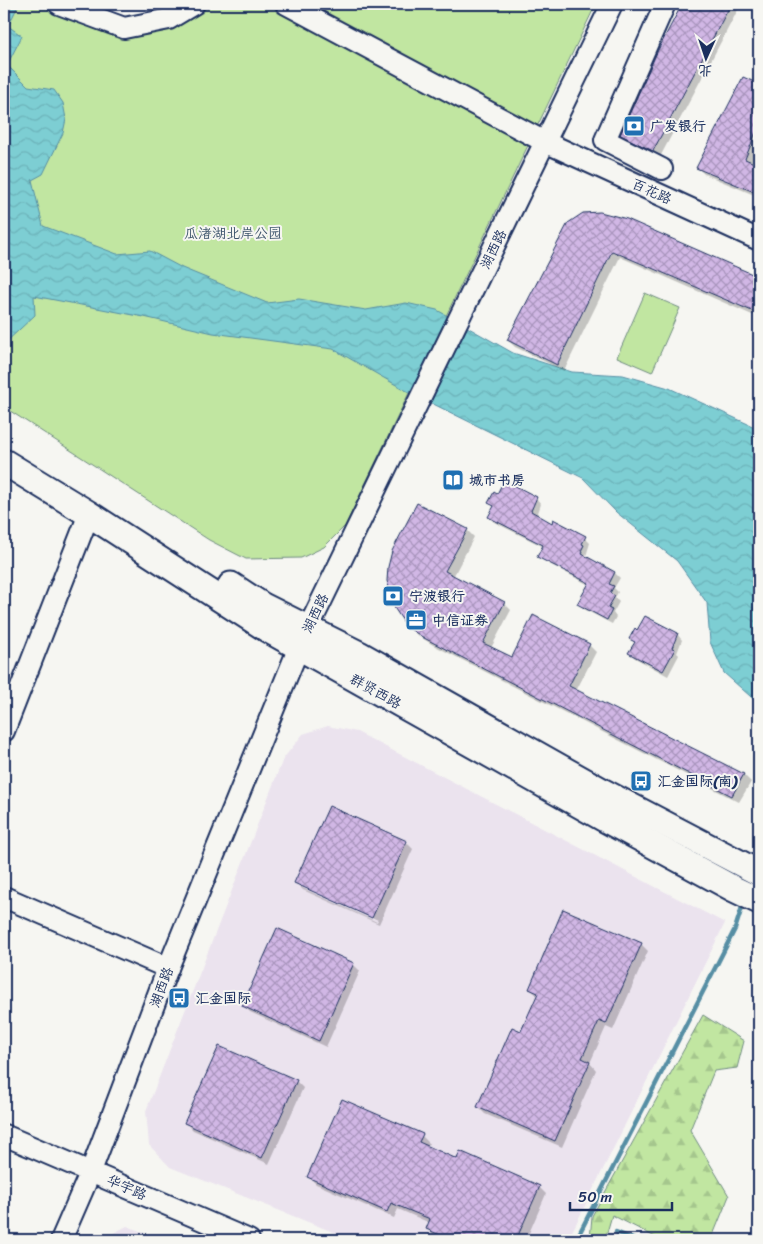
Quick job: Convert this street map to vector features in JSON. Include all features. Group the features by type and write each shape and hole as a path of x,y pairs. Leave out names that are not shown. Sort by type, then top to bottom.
{"main road":[{"name":"群贤西路","path":"4,444 263,606 303,637 734,889 759,901"},
{"name":"群贤西路","path":"4,462 89,514 259,624 359,654 602,792 750,868"}],"street":[{"path":"59,4 124,28 169,19 194,4"},
{"name":"百花路","path":"286,4 545,142 759,240"},
{"name":"湖西路","path":"61,1240 91,1171 168,968 303,637 612,4"},
{"path":"662,169 605,140 665,4"},
{"path":"4,731 89,514"},
{"path":"4,897 168,968"},
{"name":"华宇路","path":"4,1135 249,1240"}],"shaded area":[{"path":"328,726 357,732 725,923 568,1240 353,1240 170,1167 149,1145 146,1111 283,759 303,734"},
{"path":"127,1226 162,1240 100,1240"}],"green space":[{"name":"瓜渚湖北岸公园","path":"4,4 73,4 127,24 174,4 596,4 345,526 324,547 301,558 246,559 209,540 4,407"},
{"path":"645,293 680,308 652,372 617,357"},
{"path":"703,1015 744,1041 737,1068 714,1071 690,1130 729,1196 711,1240 661,1240 612,1215 606,1236 613,1240 590,1240 592,1216"}],"water":[{"path":"4,4 19,4 8,26 22,36 7,65 28,86 54,90 63,103 66,119 63,133 43,174 32,180 43,226 117,254 150,251 182,268 267,303 299,299 366,310 406,303 437,310 513,353 572,372 623,375 669,388 759,429 759,704 724,673 710,642 707,603 677,561 616,512 583,478 405,390 333,349 213,333 144,317 34,296 35,315 4,344"}],"building":[{"path":"682,4 731,4 653,151 620,135 658,50"},
{"path":"743,77 759,84 759,125 745,159 759,165 759,194 696,168"},
{"path":"600,212 627,219 759,277 759,314 612,251 557,365 507,340 568,223 583,213"},
{"path":"504,480 537,497 531,511 552,523 553,519 586,536 582,544 584,545 581,551 583,552 582,554 615,572 609,584 614,586 610,593 615,596 608,608 612,610 607,620 577,604 589,583 537,557 543,545 488,517 494,506 488,503 494,492 497,494"},
{"path":"417,503 468,529 445,571 505,602 483,643 512,657 533,615 590,644 569,686 744,774 732,796 424,638 407,627 395,609 387,581 388,567 392,551"},
{"path":"645,616 678,633 672,648 675,649 663,671 628,653 635,642 629,639"},
{"path":"329,806 407,841 372,918 294,883"},
{"path":"563,909 642,943 606,1024 599,1021 582,1058 590,1062 555,1141 477,1107 512,1027 521,1031 538,993 529,989"},
{"path":"277,928 354,963 319,1041 242,1006"},
{"path":"219,1046 297,1080 262,1158 184,1123"},
{"path":"342,1099 423,1134 419,1142 457,1159 460,1151 540,1186 516,1240 452,1240 426,1229 430,1219 391,1203 387,1212 307,1177"}],"waterway":[{"path":"756,863 759,851"},
{"path":"576,1240 735,929 744,901"},
{"path":"616,1232 635,1240"}],"place":[{"name":"广发银行","path":"634,126"},
{"name":"城市书房","path":"453,480"},
{"name":"宁波银行","path":"393,596"},
{"name":"中信证券","path":"416,620"},
{"name":"汇金国际(南)","path":"641,781"},
{"name":"汇金国际","path":"179,998"}]}
